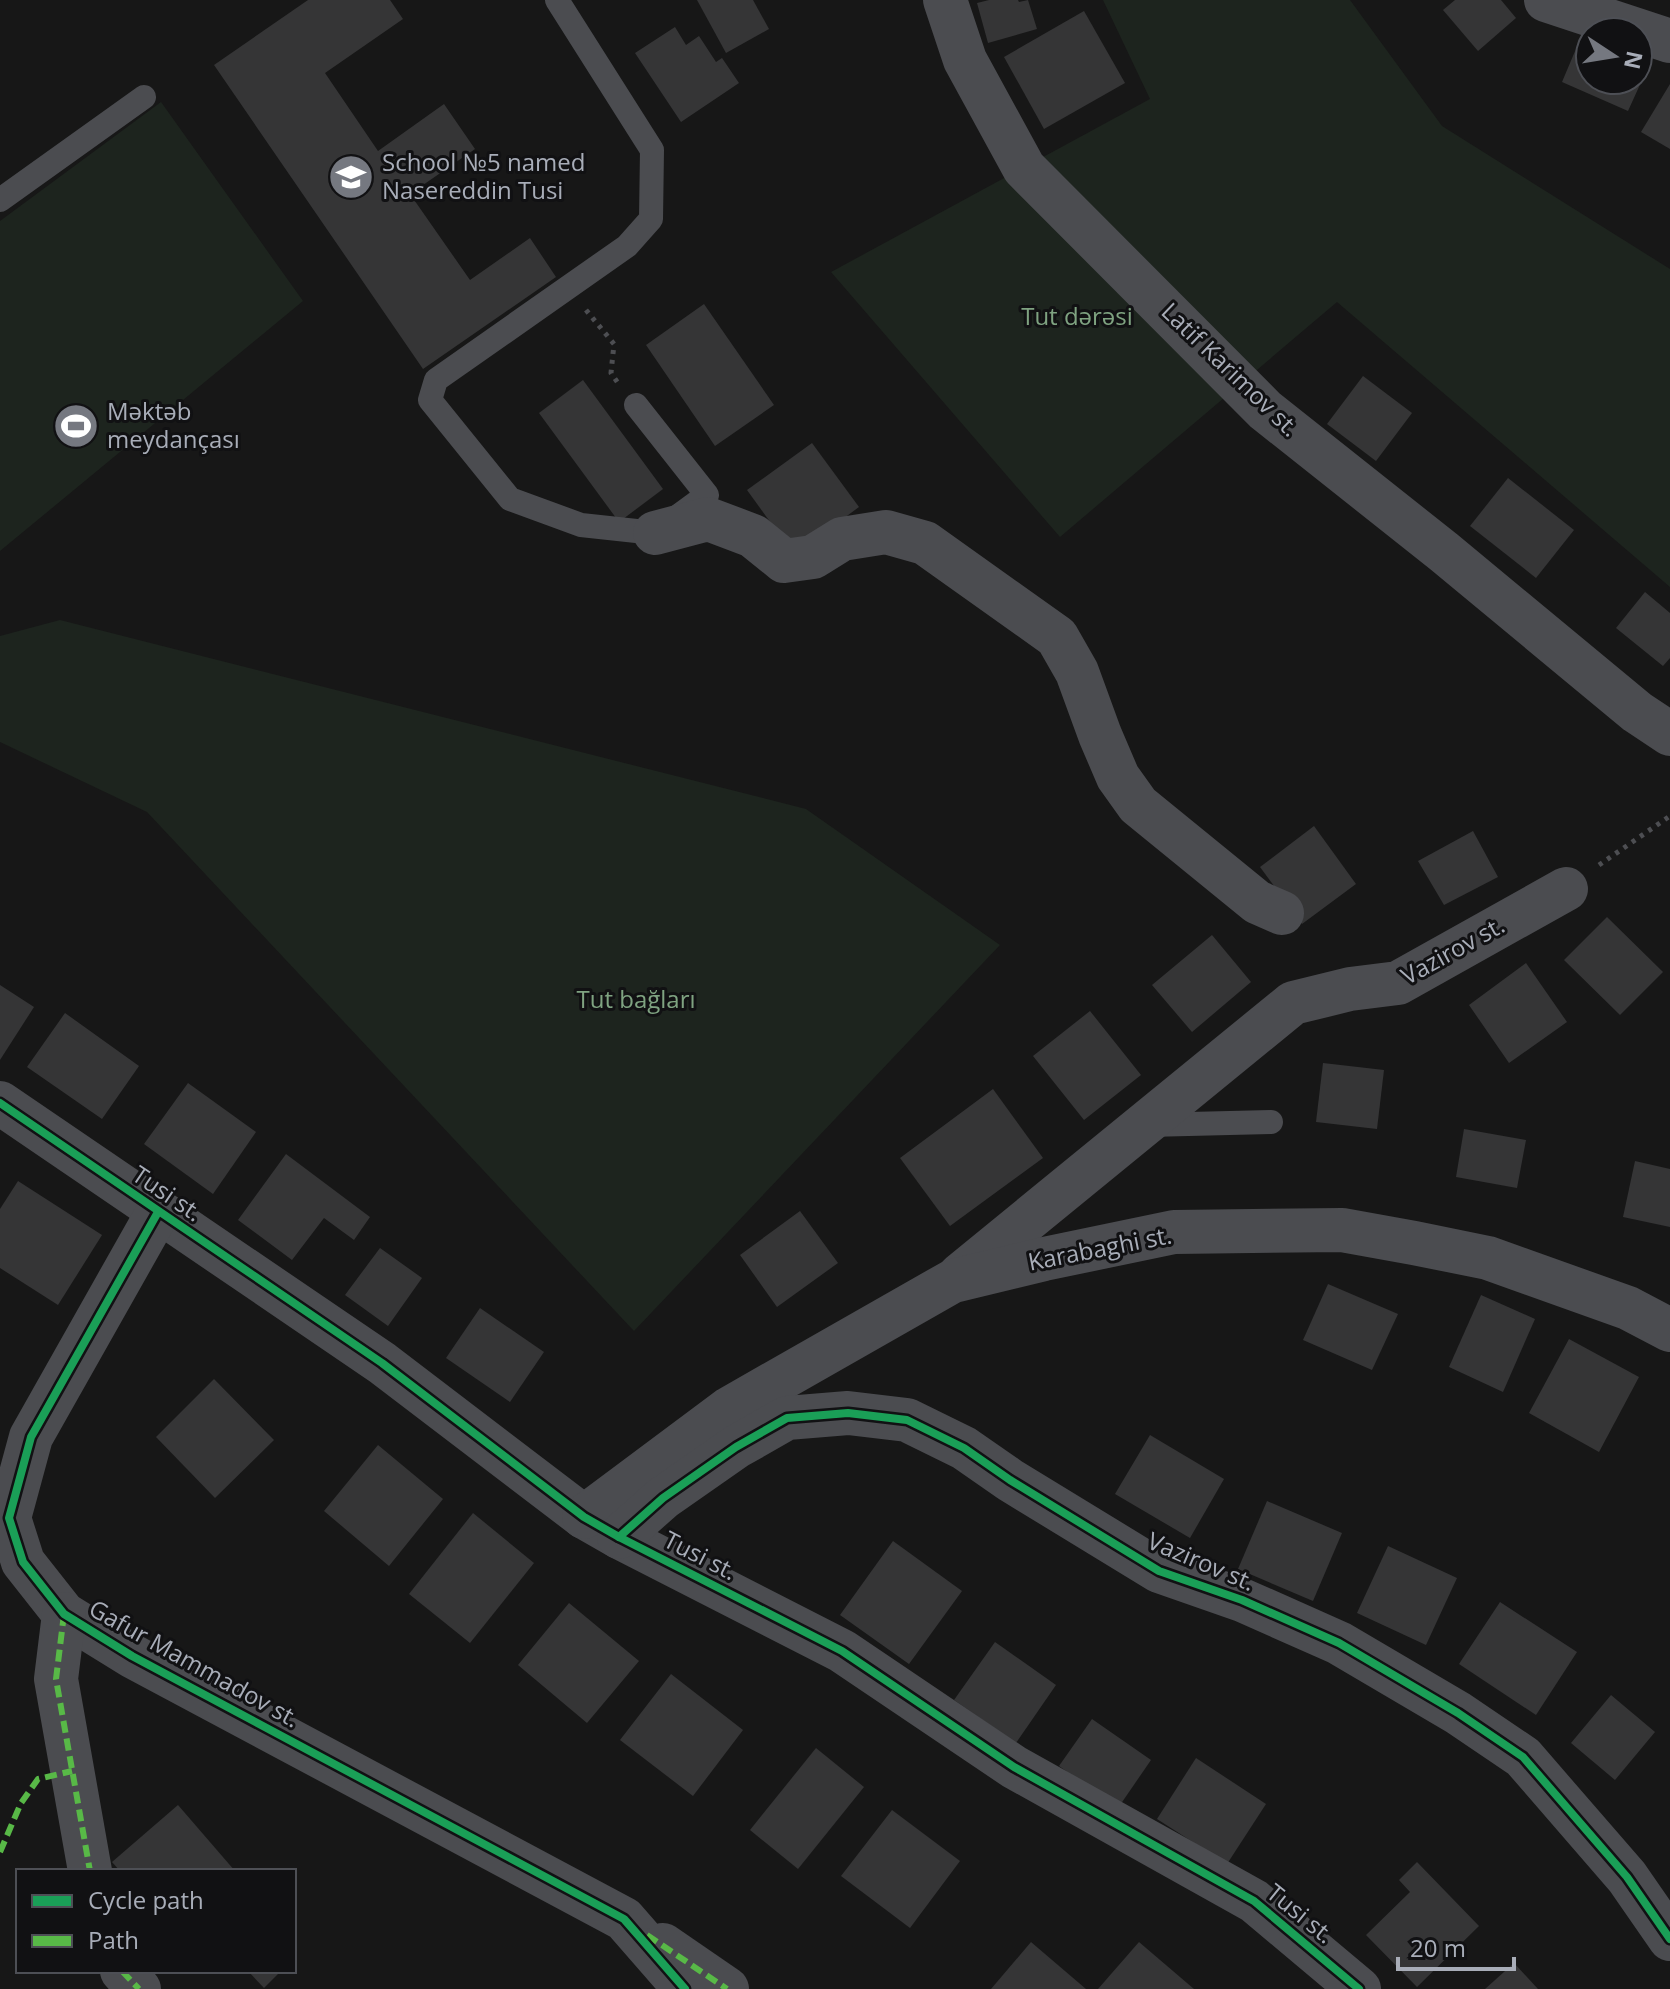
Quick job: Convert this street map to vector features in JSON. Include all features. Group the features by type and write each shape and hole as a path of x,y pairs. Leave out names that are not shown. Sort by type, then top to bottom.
{"street":[{"name":"Latif Karimov st.","path":"945,0 965,60 1024,168 1265,410 1444,552 1637,712 1670,734"},
{"path":"1546,0 1670,41"},
{"path":"655,533 708,519 753,536 784,561 813,557 842,539 886,532 925,543 1057,637 1077,672 1118,777 1138,805 1257,902 1282,913"},
{"name":"Vazirov st.","path":"953,1281 1293,1003 1350,989 1398,983 1566,889"},
{"name":"Tusi st.","path":"0,1103 382,1363 601,1527 842,1651 1014,1767 1254,1901 1359,1989"},
{"name":"Gafur Mammadov st.","path":"158,1212 31,1437 4,1515 23,1562 64,1614 132,1656 624,1919 685,1989"},
{"name":"Karabaghi st.","path":"601,1527 730,1408 953,1281 1174,1232 1342,1230 1488,1258 1628,1308 1670,1330"},
{"name":"Vazirov st.","path":"601,1527 663,1498 736,1447 787,1418 848,1413 907,1420 964,1448 1010,1480 1159,1571 1242,1600 1339,1643 1458,1713 1523,1757 1627,1877 1670,1939"},
{"path":"64,1614 56,1679 90,1869"},
{"path":"624,1919 727,1989"},
{"path":"124,1973 139,1989"}],"lane":[{"path":"557,0 652,150 651,219 627,246 436,380 430,400 510,499 581,525 655,533 707,495 636,405"},
{"path":"0,200 144,97"},
{"path":"1141,1125 1271,1122"}],"path":[{"path":"567,288 614,344 611,373 636,405"},
{"path":"1566,889 1670,816"}],"green space":[{"name":"Tut dərəsi","path":"1103,0 1350,0 1442,126 1670,269 1670,587 1337,302 1060,537 831,272 1150,99"},
{"name":"Məktəb meydançası","path":"161,102 303,301 0,551 0,221"},
{"name":"Tut bağları","path":"60,620 806,809 1000,945 634,1331 147,812 0,742 0,636"}],"building":[{"path":"308,0 390,0 403,19 325,73 378,151 444,104 475,149 410,194 470,280 530,238 556,277 423,369 214,65"},
{"path":"697,0 753,0 769,29 726,53"},
{"path":"1028,0 1037,29 988,43 977,3"},
{"path":"1455,0 1501,0 1516,18 1478,51 1443,10"},
{"path":"1084,11 1125,83 1044,129 1004,57"},
{"path":"675,27 686,45 699,36 716,62 722,58 739,83 681,122 635,53"},
{"path":"1574,54 1574,87 1562,82"},
{"path":"1670,84 1670,149 1641,132"},
{"path":"1594,96 1635,96 1628,111"},
{"path":"704,304 774,405 715,446 646,345"},
{"path":"1363,376 1412,413 1376,461 1327,424"},
{"path":"583,380 663,489 619,522 539,413"},
{"path":"812,443 859,507 794,555 747,490"},
{"path":"1508,478 1574,530 1536,578 1470,526"},
{"path":"1645,592 1670,613 1670,658 1663,666 1616,628"},
{"path":"1314,826 1356,884 1302,924 1260,867"},
{"path":"1473,831 1498,877 1444,905 1418,861"},
{"path":"1607,917 1663,972 1620,1015 1564,960"},
{"path":"1212,935 1251,982 1192,1032 1152,985"},
{"path":"1526,963 1567,1022 1509,1063 1469,1005"},
{"path":"0,985 34,1007 0,1060"},
{"path":"1090,1011 1141,1075 1084,1120 1033,1056"},
{"path":"65,1013 139,1066 102,1119 27,1067"},
{"path":"1323,1063 1384,1070 1377,1129 1316,1122"},
{"path":"188,1083 256,1132 213,1194 144,1144"},
{"path":"993,1089 1043,1158 950,1226 900,1158"},
{"path":"1464,1129 1526,1140 1517,1188 1456,1177"},
{"path":"286,1154 370,1217 354,1240 324,1218 292,1260 238,1220"},
{"path":"1635,1161 1670,1169 1670,1227 1623,1217"},
{"path":"18,1181 102,1235 58,1305 0,1268 0,1209"},
{"path":"800,1211 838,1263 777,1307 740,1255"},
{"path":"380,1248 422,1278 388,1326 345,1295"},
{"path":"1328,1284 1398,1314 1372,1370 1303,1340"},
{"path":"1481,1295 1535,1319 1503,1392 1449,1367"},
{"path":"480,1308 544,1352 510,1402 446,1358"},
{"path":"1569,1339 1639,1377 1599,1452 1529,1413"},
{"path":"214,1379 274,1440 215,1498 156,1437"},
{"path":"1150,1435 1224,1479 1190,1538 1115,1494"},
{"path":"378,1445 443,1499 389,1566 324,1511"},
{"path":"1267,1501 1342,1533 1313,1601 1238,1569"},
{"path":"473,1513 534,1563 470,1643 409,1594"},
{"path":"893,1541 962,1591 909,1664 840,1615"},
{"path":"1388,1546 1457,1578 1426,1645 1357,1613"},
{"path":"1500,1602 1577,1652 1536,1715 1459,1664"},
{"path":"569,1603 639,1661 587,1723 518,1665"},
{"path":"995,1642 1056,1685 1016,1743 954,1700"},
{"path":"671,1674 743,1730 693,1796 620,1740"},
{"path":"1611,1695 1655,1732 1615,1780 1571,1743"},
{"path":"1092,1719 1151,1760 1118,1808 1059,1766"},
{"path":"816,1748 864,1787 798,1869 750,1830"},
{"path":"1196,1758 1266,1804 1227,1864 1157,1819"},
{"path":"178,1805 233,1869 118,1869 112,1862"},
{"path":"892,1810 960,1861 910,1928 841,1876"},
{"path":"1417,1862 1479,1926 1417,1987 1366,1935 1410,1892 1399,1880"},
{"path":"1031,1942 1086,1989 991,1989"},
{"path":"1139,1942 1194,1989 1098,1989"},
{"path":"1514,1963 1538,1989 1485,1989"},
{"path":"250,1973 279,1973 264,1988"}],"marked path":[{"path":"64,1614 56,1679 90,1869"},
{"path":"0,1852 21,1803 38,1779 72,1771"},
{"path":"647,1935 727,1989"},
{"path":"124,1973 139,1989"}],"cycle path":[{"path":"0,1103 382,1363 584,1517 842,1651 1014,1767 1254,1901 1359,1989"},
{"path":"158,1212 31,1437 9,1518 23,1562 64,1614 132,1656 624,1919 685,1989"},
{"path":"619,1537 663,1498 736,1447 787,1418 848,1413 907,1420 964,1448 1010,1480 1159,1571 1242,1600 1339,1643 1458,1713 1523,1757 1627,1877 1670,1939"}],"place":[{"name":"School №5 named Nasereddin Tusi","path":"351,177"},
{"name":"Məktəb meydançası","path":"76,426"}]}
